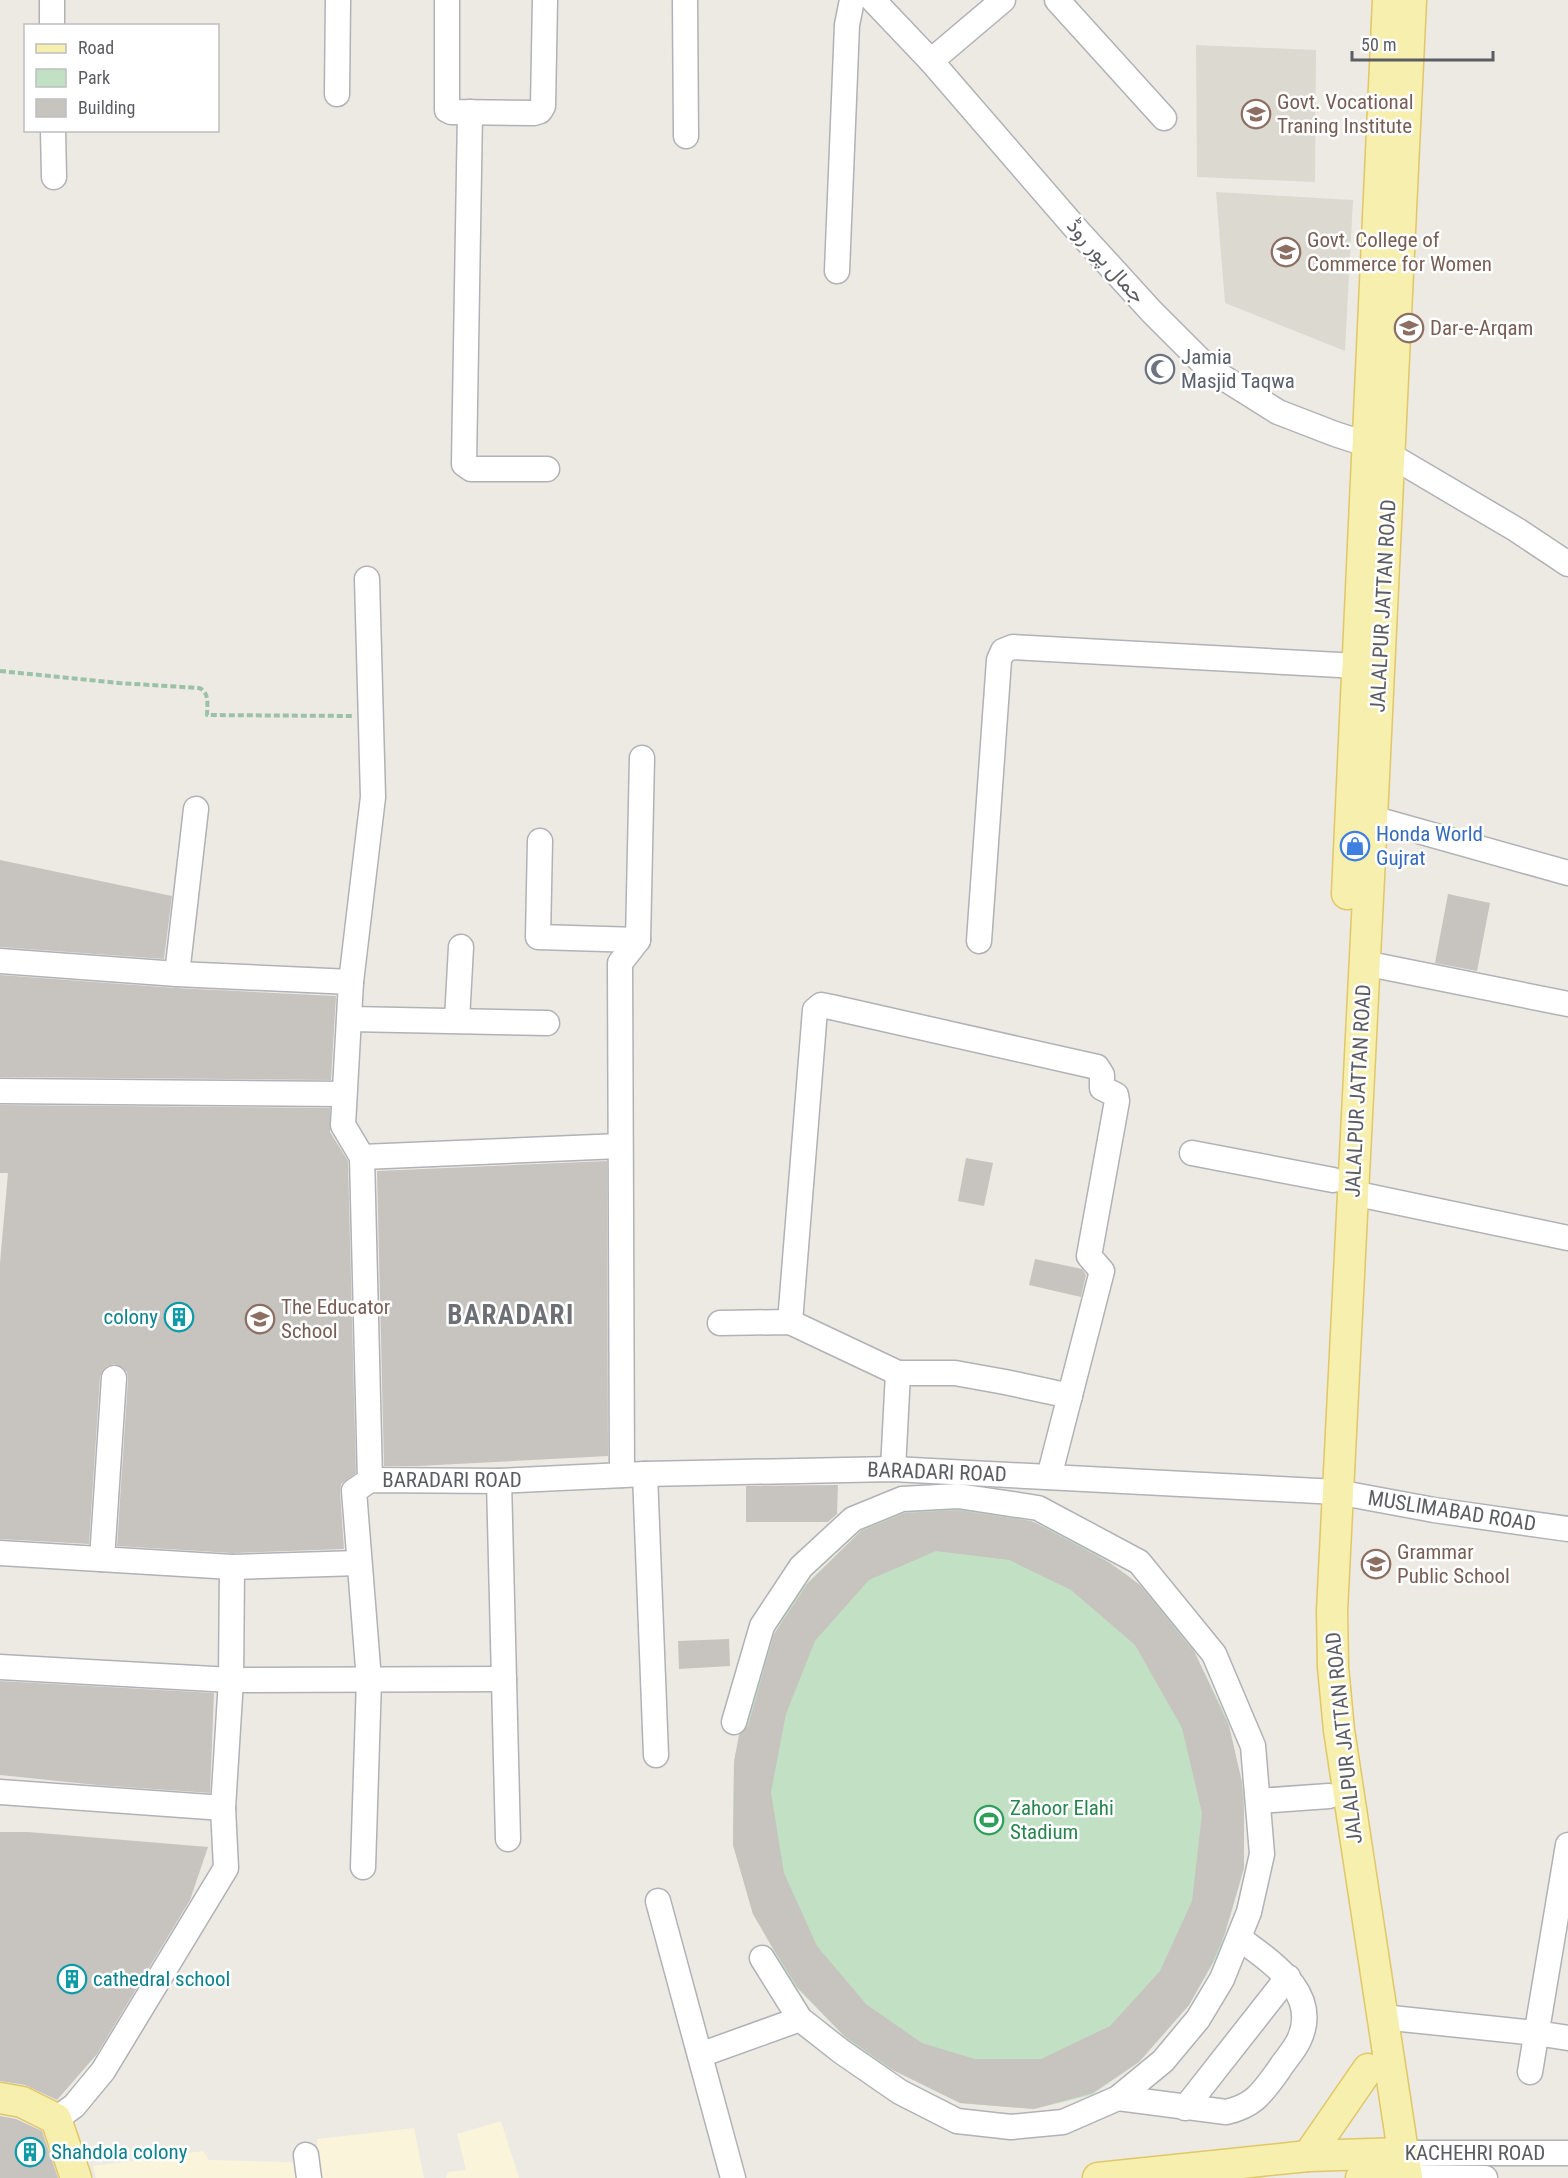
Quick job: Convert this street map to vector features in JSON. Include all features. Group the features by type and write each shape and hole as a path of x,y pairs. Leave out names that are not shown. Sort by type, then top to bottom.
{"main road":[{"name":"JALALPUR JATTAN ROAD","path":"1349,1067 1364,963 1372,818 1388,0"},
{"name":"JALALPUR JATTAN ROAD","path":"1390,2170 1368,2069 1329,1796 1314,1669 1313,1614 1327,1491 1349,1067 1358,666 1380,450 1411,0"},
{"name":"JALALPUR JATTAN ROAD","path":"1327,1491 1333,1667 1348,1792 1382,2017 1390,2170"},
{"path":"1308,2156 1368,2069"},
{"path":"0,2098 22,2102 56,2119 76,2178"},
{"path":"1098,2178 1308,2156 1390,2170"}],"street":[{"path":"52,0 52,24"},
{"path":"337,94 338,0"},
{"path":"447,0 447,110 451,112 534,113 540,111 543,106 545,0"},
{"path":"685,0 686,136"},
{"path":"837,272 847,25 852,0"},
{"name":"جمال پور روڈ","path":"873,0 931,61 1152,312 1208,368 1278,412 1380,450 1517,530 1568,564"},
{"path":"931,61 1003,0"},
{"path":"1057,0 1164,118"},
{"path":"470,112 464,464 471,469 547,469"},
{"path":"53,132 54,177"},
{"path":"366,579 373,797 351,982 343,1125 362,1157 370,1480"},
{"path":"979,941 999,660 1003,651 1013,647 1358,666"},
{"path":"642,758 638,940 620,963 620,1146 634,1475 656,1755"},
{"path":"177,974 196,809"},
{"path":"1372,818 1568,873"},
{"path":"540,841 538,937 638,940"},
{"path":"457,1020 460,947"},
{"path":"0,961 177,974 351,982"},
{"path":"1364,963 1568,1004"},
{"path":"789,1322 815,1010 821,1005 1097,1067 1102,1075 1102,1088 1116,1095 1117,1101 1089,1256 1102,1271 1049,1477"},
{"path":"350,1019 547,1023"},
{"path":"0,1091 344,1094"},
{"path":"362,1157 620,1146"},
{"path":"1192,1152 1568,1238"},
{"path":"720,1323 789,1322 898,1373 955,1373 1070,1396"},
{"path":"893,1468 898,1373"},
{"path":"102,1560 114,1378"},
{"name":"BARADARI ROAD","path":"363,1867 369,1680 354,1491 370,1480 499,1481 893,1468 1327,1491"},
{"path":"499,1481 508,1839"},
{"name":"MUSLIMABAD ROAD","path":"1327,1491 1434,1510 1568,1528"},
{"path":"734,1722 762,1626 801,1567 853,1519 902,1499 957,1496 1038,1508 1139,1562 1214,1654 1253,1746 1262,1854 1249,1912 1222,1979 1198,2019 1163,2061 1118,2098 1064,2122 1011,2127 957,2121 900,2092 842,2052 800,2019 762,1958"},
{"path":"0,1553 232,1567 359,1563"},
{"path":"56,2119 74,2106 103,2071 226,1868 223,1808 231,1680 232,1567"},
{"path":"0,1666 231,1680 504,1679"},
{"path":"0,1792 223,1808"},
{"path":"1258,1801 1329,1796"},
{"path":"1530,2072 1548,1976 1568,1845"},
{"path":"658,1901 733,2178"},
{"path":"1118,2098 1226,2112 1242,2109 1259,2096 1299,2040 1304,2007 1297,1989 1288,1977 1239,1938"},
{"path":"1185,2108 1288,1977"},
{"path":"1382,2017 1536,2032 1568,2038"},
{"path":"700,2055 800,2019"},
{"name":"KACHEHRI ROAD","path":"1390,2170 1568,2153"},
{"name":"KACHEHRI ROAD","path":"1390,2170 1485,2178"}],"path":[{"path":"0,670 132,684 199,688 203,689 207,696 207,715 370,716"}],"shaded area":[{"name":"Govt. Vocational Traning Institute","path":"1196,45 1316,50 1315,182 1197,177"},
{"name":"Govt. College of Commerce for Women","path":"1216,192 1353,200 1345,351 1225,303"},
{"path":"501,2121 519,2178 446,2178 448,2172 466,2170 457,2134"},
{"path":"414,2128 424,2178 96,2178 93,2166 203,2151 209,2160 318,2163 317,2139"}],"green space":[{"name":"Zahoor Elahi Stadium","path":"930,1505 995,1508 1073,1538 1126,1574 1167,1609 1194,1651 1228,1721 1244,1794 1244,1868 1220,1951 1189,2005 1139,2062 1091,2095 1034,2109 960,2103 864,2056 793,1984 753,1914 733,1845 734,1762 750,1678 798,1592 868,1524"}],"building":[{"path":"0,860 172,896 164,959 0,947"},
{"path":"1448,894 1490,903 1477,971 1435,963"},
{"path":"0,975 176,988 336,996 331,1080 0,1077"},
{"name":"colony","path":"0,1105 330,1108 330,1132 348,1161 356,1473 341,1484 344,1549 232,1553 117,1546 128,1379 127,1372 114,1364 107,1366 100,1377 89,1544 0,1539 0,1263 8,1173 0,1173"},
{"path":"966,1158 993,1163 984,1206 958,1201"},
{"path":"607,1161 608,1456 384,1466 377,1171"},
{"path":"1035,1259 1082,1269 1086,1275 1081,1297 1029,1285"},
{"path":"838,1485 837,1514 828,1522 746,1522 746,1486"},
{"path":"957,1510 1031,1521 1110,1563 1140,1585 1195,1653 1229,1726 1242,1782 1244,1868 1225,1933 1213,1962 1189,2005 1139,2062 1093,2093 1034,2109 960,2103 893,2070 844,2036 798,1988 753,1914 733,1845 734,1762 739,1735 748,1726 774,1634 808,1583 861,1531 905,1513","holes":["936,1551 1009,1560 1071,1590 1135,1645 1182,1728 1202,1813 1192,1901 1160,1971 1110,2026 1041,2059 975,2059 922,2043 866,2004 817,1946 784,1873 771,1792 786,1714 815,1641 869,1580"]},
{"path":"729,1639 730,1666 679,1669 678,1641"},
{"path":"0,1681 214,1693 210,1793 0,1775"},
{"name":"cathedral school","path":"0,1832 28,1832 208,1847 190,1900 97,2054 57,2100 25,2085 0,2081"},
{"name":"Shahdola colony","path":"0,2116 16,2119 42,2131 58,2178 0,2178"}],"place":[{"name":"Govt. Vocational Traning Institute","path":"1256,114"},
{"name":"Govt. College of Commerce for Women","path":"1286,252"},
{"name":"Dar-e-Arqam","path":"1409,328"},
{"name":"Jamia Masjid Taqwa","path":"1160,369"},
{"name":"Honda World Gujrat","path":"1355,846"},
{"name":"colony","path":"179,1317"},
{"name":"The Educator School","path":"260,1319"},
{"name":"Grammar Public School","path":"1376,1564"},
{"name":"Zahoor Elahi Stadium","path":"989,1820"},
{"name":"cathedral school","path":"72,1979"},
{"name":"Shahdola colony","path":"30,2152"}],"district":[{"name":"BARADARI","path":"511,1315"}]}
